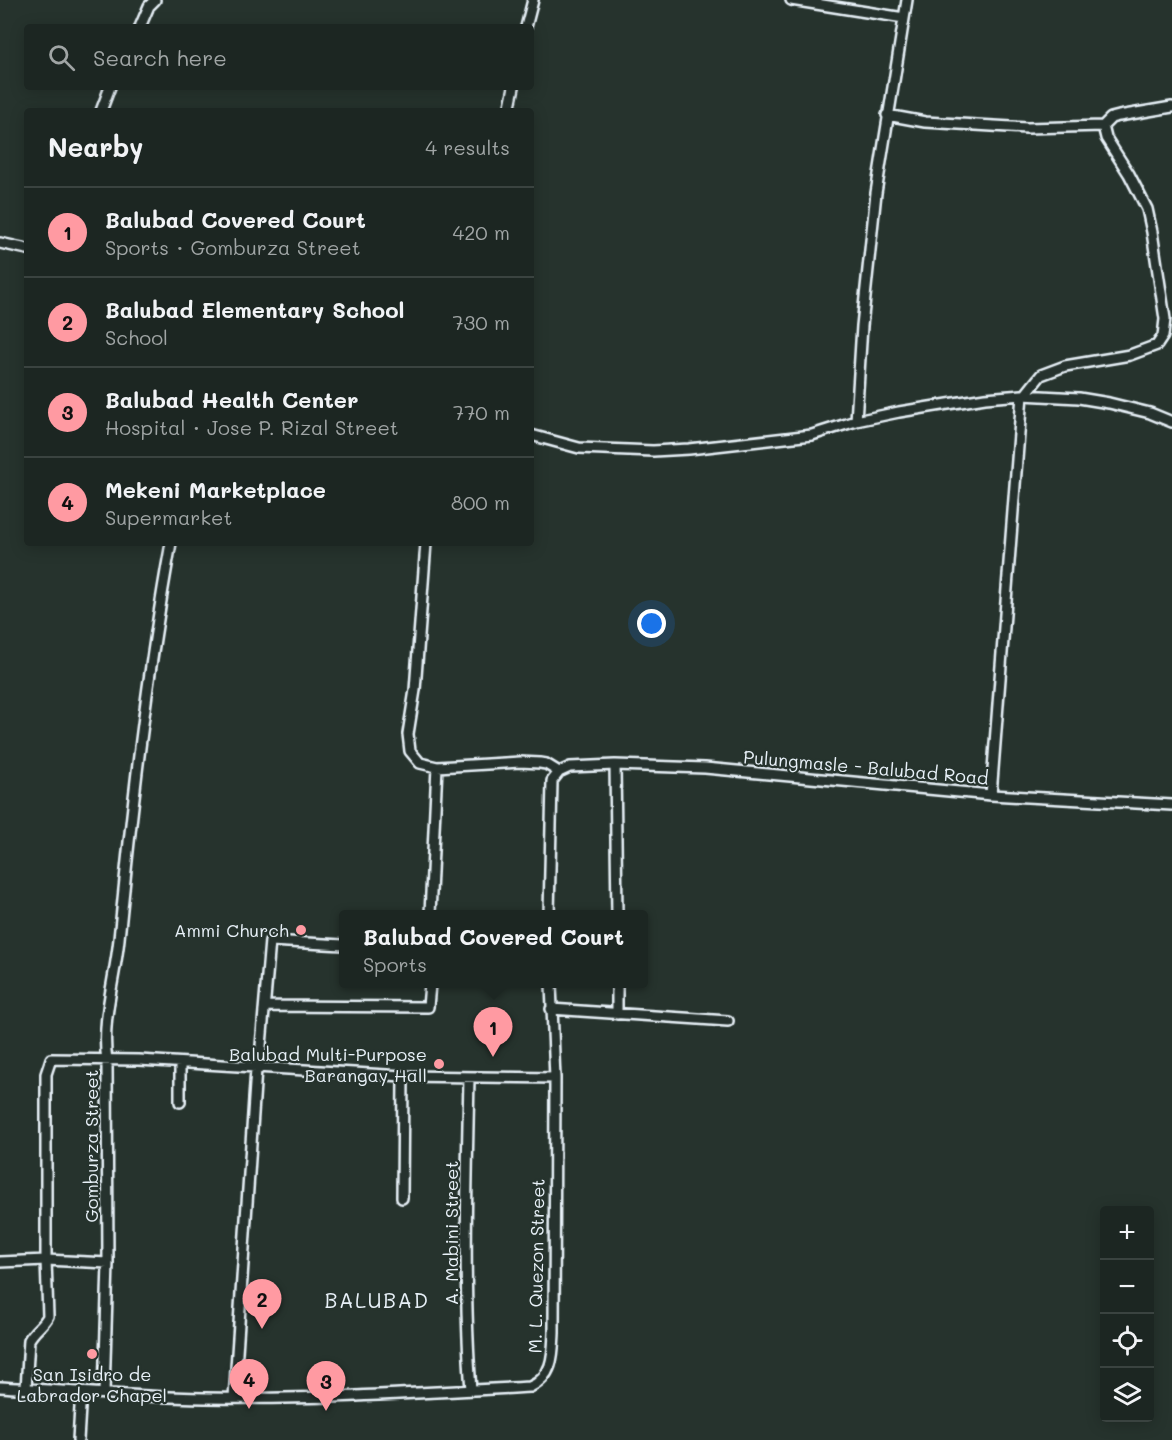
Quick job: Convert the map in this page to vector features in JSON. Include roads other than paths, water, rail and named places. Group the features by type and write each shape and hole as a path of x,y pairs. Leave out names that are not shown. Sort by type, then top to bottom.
{"street":[{"path":"141,24 149,6 155,0"},
{"path":"527,24 532,0"},
{"path":"791,0 904,18"},
{"path":"856,421 868,263 887,116 907,0"},
{"path":"102,108 109,90"},
{"path":"510,108 513,90"},
{"path":"887,116 933,122 1027,128 1103,126 1111,118 1172,107"},
{"path":"991,795 1023,394 1041,375 1065,366 1130,355 1157,345 1163,336 1165,319 1147,209 1129,174 1106,138 1103,126"},
{"path":"0,243 24,248"},
{"path":"534,436 579,448 653,451 812,435 856,421 985,398 1023,394 1079,398 1109,403 1150,413 1172,422"},
{"path":"26,1389 30,1340 48,1316 46,1074 51,1059 107,1061 104,1042 105,1024 117,958 152,655 170,546"},
{"path":"426,546 416,680 408,734 410,751 420,763 436,767 540,763 559,772 552,781 549,910"},
{"path":"615,765 617,910"},
{"name":"Pulungmasle - Balubad Road","path":"559,772 570,767 615,765 705,768 991,795 1172,805"},
{"path":"430,910 436,767"},
{"path":"234,1398 258,1069 270,941 339,945"},
{"path":"265,1006 428,1007 430,988"},
{"name":"M. L. Quezon Street","path":"0,1387 234,1398 379,1395 530,1387 536,1384 547,1375 554,1334 555,1078 550,988"},
{"path":"617,988 617,1014"},
{"path":"551,1009 728,1022"},
{"name":"Gomburza Street","path":"104,1393 108,1263 107,1061 403,1076 555,1078"},
{"path":"180,1063 180,1102"},
{"path":"402,1198 403,1076"},
{"name":"A. Mabini Street","path":"469,1077 467,1207 471,1390"},
{"path":"0,1262 46,1260 108,1263"},
{"path":"78,1440 81,1392"}],"place":[{"name":"Ammi Church","path":"301,930"},
{"name":"Balubad Covered Court","path":"493,1057"},
{"name":"Balubad Multi-Purpose Barangay Hall","path":"439,1064"},
{"name":"Balubad Elementary School","path":"262,1329"},
{"name":"San Isidro de Labrador Chapel","path":"92,1354"},
{"name":"Mekeni Marketplace","path":"249,1409"},
{"name":"Balubad Health Center","path":"326,1411"}],"district":[{"name":"BALUBAD","path":"377,1299"}]}
